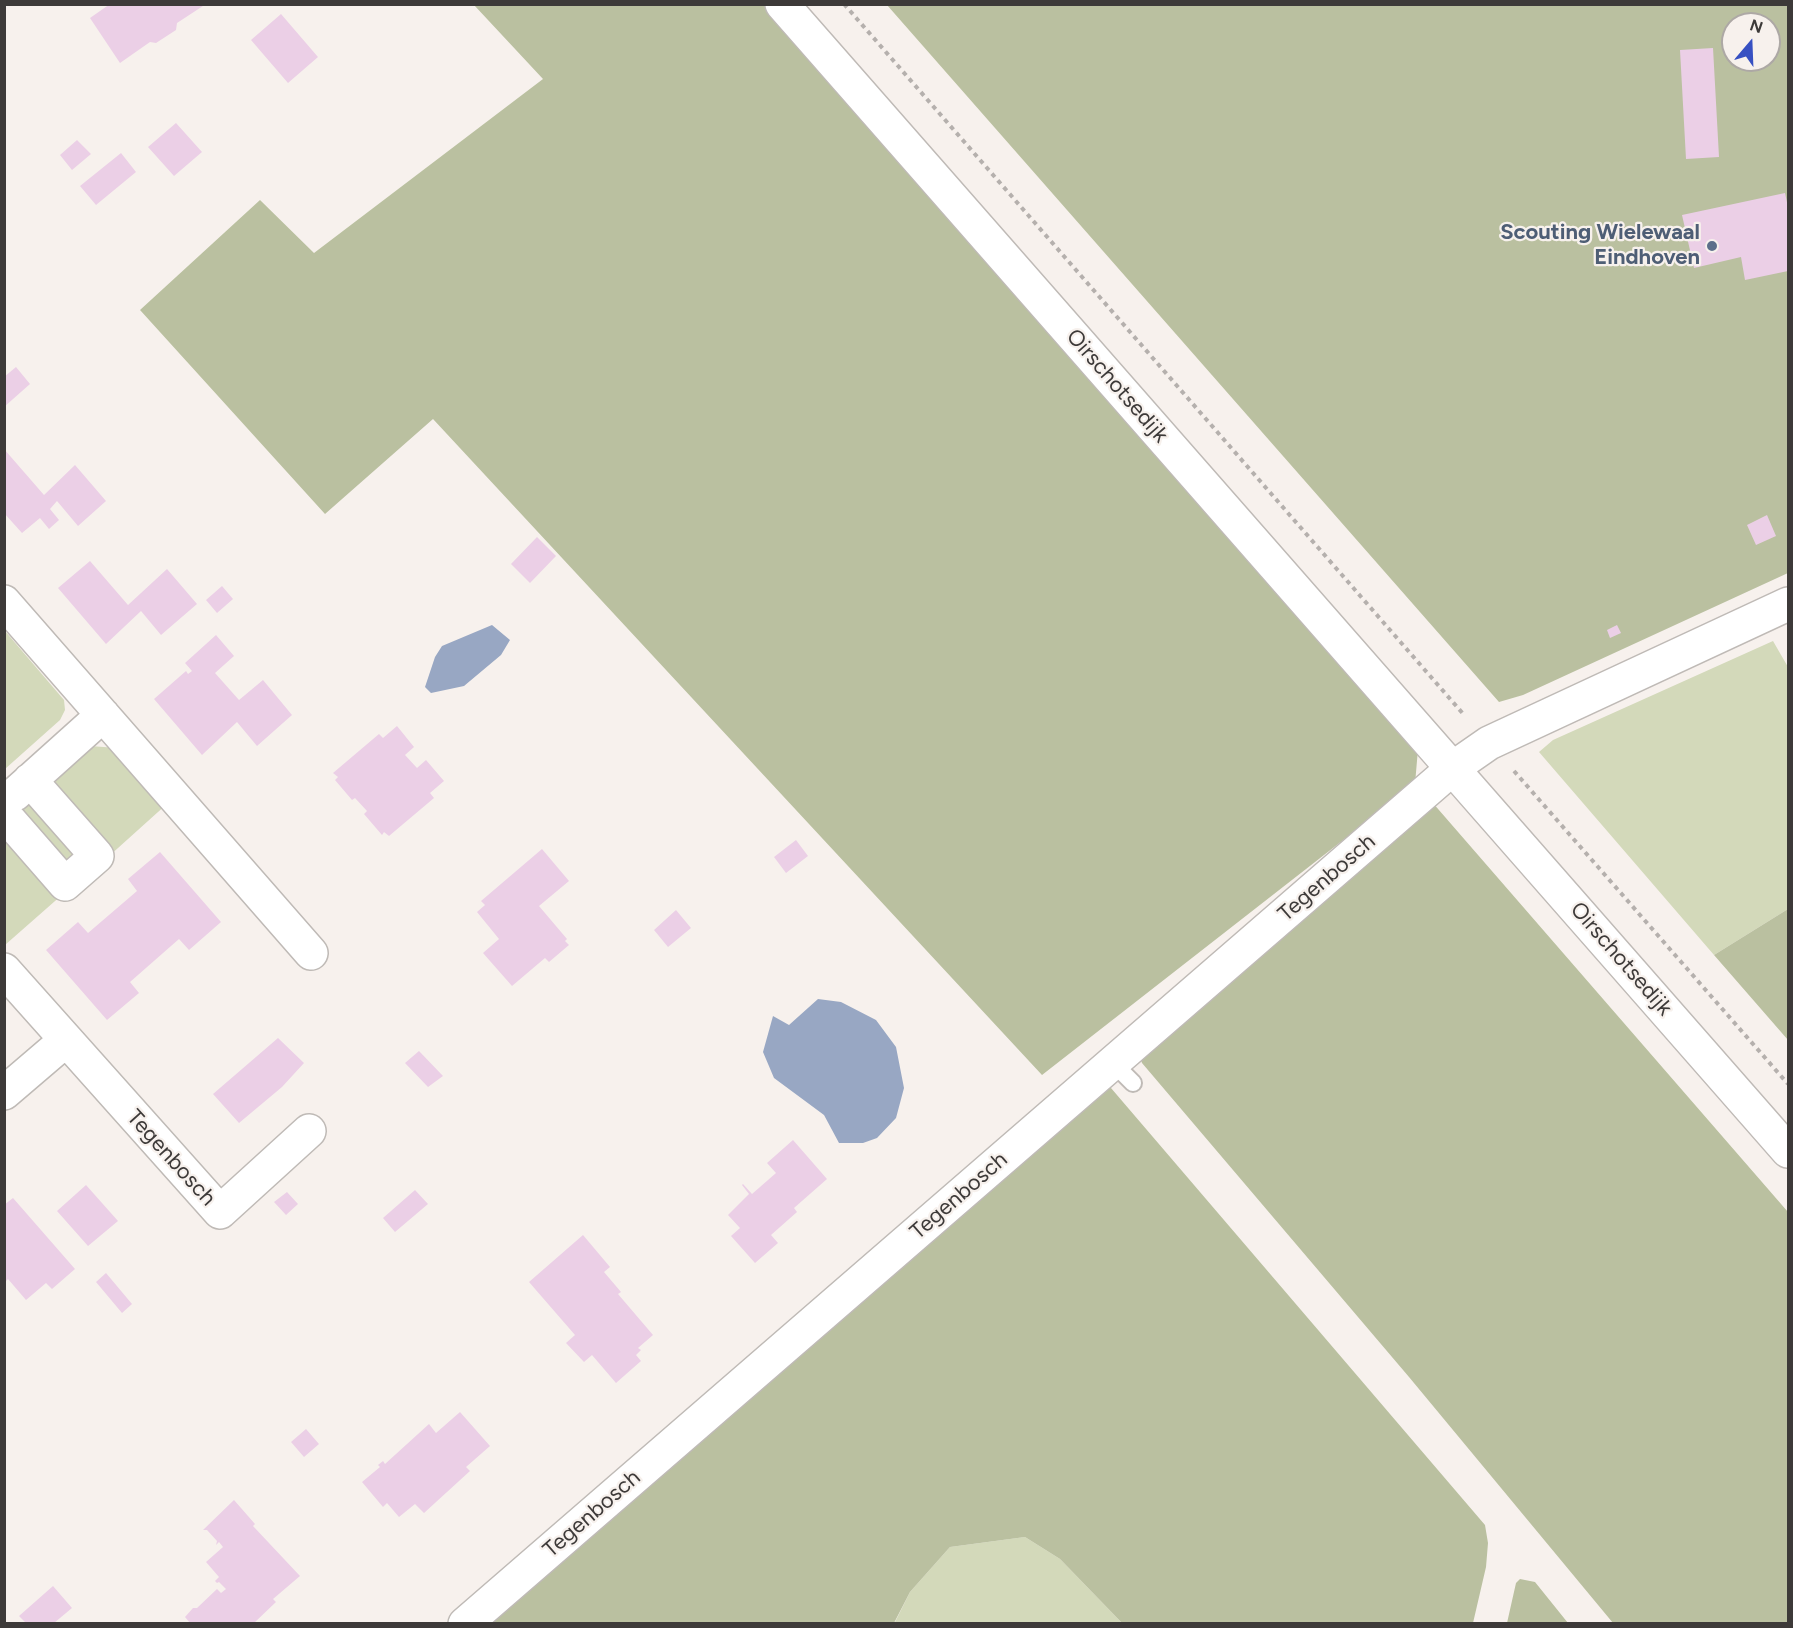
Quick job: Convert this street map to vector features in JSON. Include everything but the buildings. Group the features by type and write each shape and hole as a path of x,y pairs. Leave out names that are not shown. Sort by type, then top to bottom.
{"street":[{"name":"Oirschotsedijk","path":"782,4 1788,1151"},
{"path":"4,602 310,953"},
{"path":"1453,768 1489,743 1788,604"},
{"path":"4,803 103,715"},
{"name":"Tegenbosch","path":"465,1623 1123,1073 1453,768"},
{"path":"4,814 65,884 97,856 30,780"},
{"name":"Tegenbosch","path":"4,970 220,1212 309,1131"},
{"path":"4,1093 66,1040"}],"path":[{"path":"844,4 1788,1084"}],"green space":[{"path":"474,5 765,5 1418,749 1415,784 1042,1075 433,419 325,514 140,310 260,200 314,253 543,79"},
{"path":"887,5 1788,5 1788,573 1523,695 1499,702"},
{"path":"5,631 64,700 65,710 60,720 5,769"},
{"path":"1773,641 1788,667 1788,909 1714,955 1539,752 1553,740"},
{"path":"90,746 117,748 168,803 108,857 54,795 56,777"},
{"path":"29,799 78,853 64,865 16,811"},
{"path":"1432,802 1788,1212 1788,1623 1613,1623 1409,1377 1142,1063 1138,1052"},
{"path":"4,834 63,894 5,945 4,945"},
{"path":"1788,909 1788,1040 1714,955"},
{"path":"1105,1081 1485,1525 1488,1543 1486,1567 1473,1623 1122,1623 1060,1559 1025,1537 950,1547 910,1592 894,1623 478,1624"},
{"path":"1025,1537 1060,1559 1122,1623 894,1624 910,1592 950,1547"},
{"path":"1520,1579 1535,1582 1568,1623 1507,1623 1516,1583"}],"water":[{"path":"492,625 510,640 501,655 464,686 431,693 425,687 435,657 442,646"},
{"path":"818,999 841,1002 876,1020 896,1047 904,1088 896,1118 877,1138 863,1143 839,1143 824,1115 774,1078 763,1052 773,1016 789,1025"}],"place":[{"name":"Scouting Wielewaal Eindhoven","path":"1712,246"}]}
